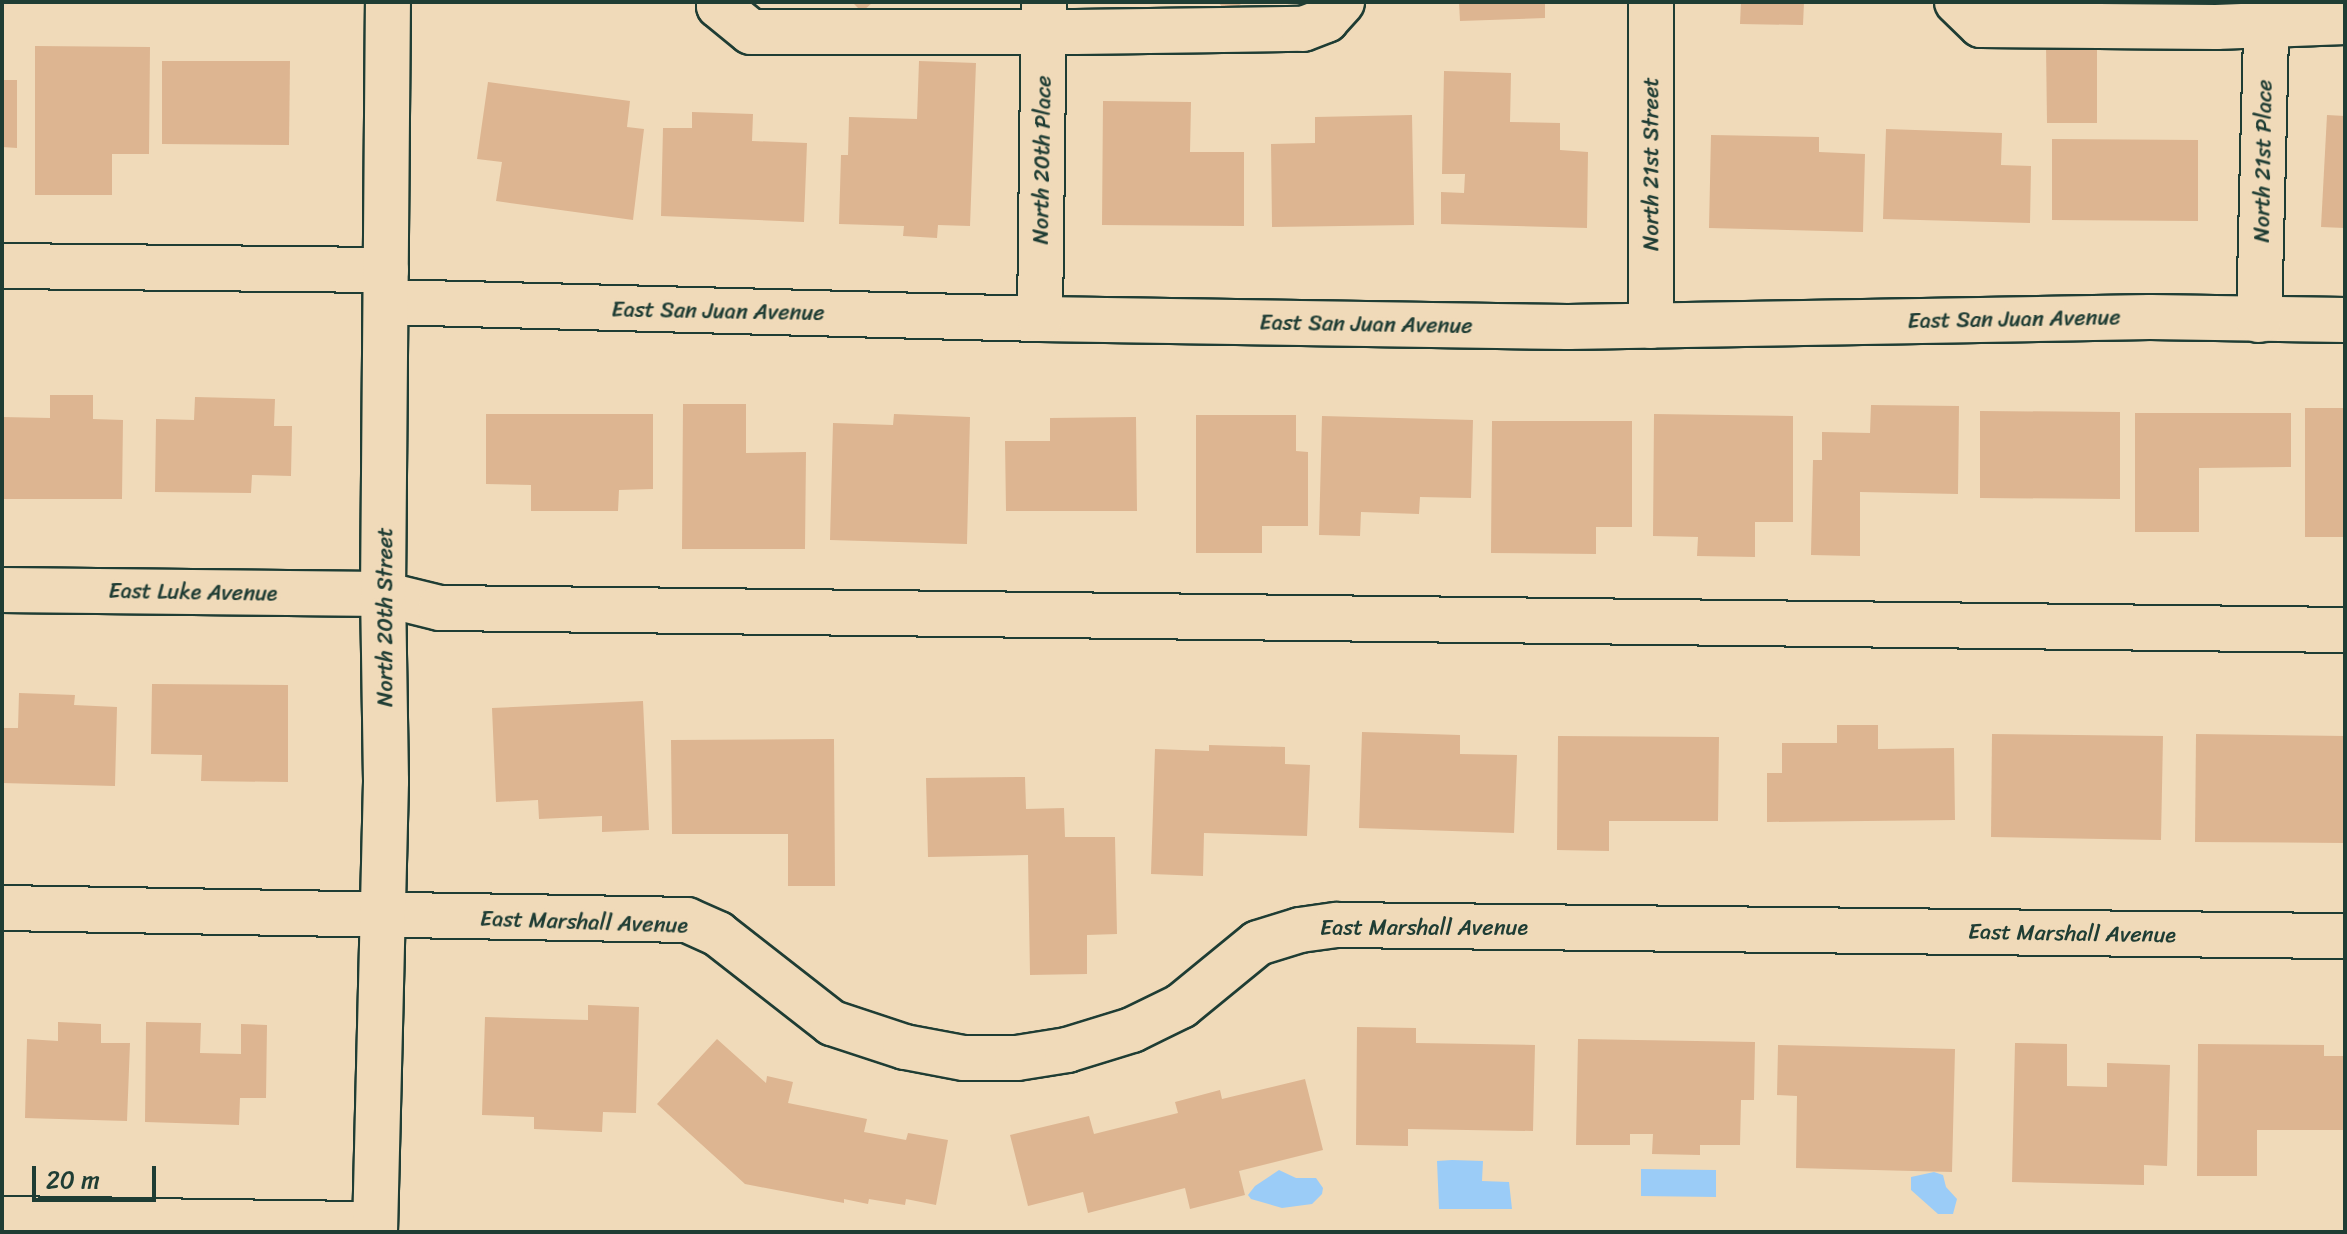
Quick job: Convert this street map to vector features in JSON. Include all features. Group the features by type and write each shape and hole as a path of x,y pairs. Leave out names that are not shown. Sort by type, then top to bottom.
{"street":[{"name":"North 20th Street","path":"375,1228 384,914 383,594 388,2"},
{"path":"720,2 719,6 751,32 1044,17 1303,29 1326,20 1342,2"},
{"name":"North 21st Street","path":"1651,2 1651,326"},
{"path":"1957,2 1981,25 2216,27 2266,13 2345,22"},
{"name":"North 21st Place","path":"2259,320 2266,13"},
{"name":"North 20th Place","path":"1040,319 1044,17"},
{"name":"East San Juan Avenue","path":"2,266 1040,319 1651,326 2150,317 2345,320"},
{"name":"East Luke Avenue","path":"2,590 383,594 440,608 2345,630"},
{"name":"East Marshall Avenue","path":"2,908 687,920 718,934 832,1023 905,1047 977,1058 1017,1058 1067,1050 1132,1030 1181,1006 1258,943 1300,930 1337,925 2345,936"},
{"path":"2,1219 375,1228"}],"water":[{"path":"1437,1161 1483,1161 1482,1181 1509,1182 1512,1209 1439,1209"},
{"path":"1641,1169 1716,1170 1716,1197 1641,1196"},
{"path":"1279,1170 1296,1178 1316,1178 1323,1188 1322,1194 1312,1204 1282,1208 1251,1199 1248,1195 1255,1186"},
{"path":"1934,1172 1943,1175 1946,1187 1957,1199 1953,1214 1938,1214 1911,1190 1911,1177"}],"building":[{"path":"852,2 873,2 862,12"},
{"path":"1218,2 1243,2 1229,15"},
{"path":"1459,2 1545,2 1545,18 1460,21"},
{"path":"1741,2 1804,2 1803,25 1740,24"},
{"path":"2046,45 2097,45 2097,123 2047,123"},
{"path":"35,46 150,47 149,154 112,154 112,195 35,195"},
{"path":"162,61 290,61 289,145 162,144"},
{"path":"919,61 976,63 970,226 938,225 937,238 903,236 904,226 839,224 841,155 848,155 849,117 917,119"},
{"path":"1444,71 1511,73 1510,122 1560,123 1560,150 1588,152 1587,228 1441,224 1441,192 1464,193 1465,174 1442,174"},
{"path":"2,80 17,80 17,148 2,147"},
{"path":"488,82 630,101 627,127 644,129 633,220 496,201 502,162 477,159"},
{"path":"1103,101 1191,102 1190,152 1244,152 1244,226 1102,225"},
{"path":"692,112 753,114 752,141 807,143 804,222 661,216 663,128 692,128"},
{"path":"1412,115 1414,225 1272,227 1271,144 1315,143 1315,117"},
{"path":"2327,115 2345,116 2345,228 2321,227"},
{"path":"1886,129 2002,133 2001,165 2031,166 2030,223 1883,219"},
{"path":"1711,135 1819,137 1819,152 1865,154 1863,232 1709,228"},
{"path":"2052,139 2198,140 2198,221 2052,220"},
{"path":"50,395 93,395 93,419 123,420 122,499 2,499 2,417 50,418"},
{"path":"195,397 275,399 274,426 292,426 291,476 252,475 251,493 155,492 156,419 194,420"},
{"path":"683,404 746,404 746,453 806,452 805,549 682,549"},
{"path":"1871,405 1959,406 1958,494 1860,492 1860,556 1811,555 1813,460 1822,460 1822,432 1870,433"},
{"path":"2305,408 2345,408 2345,537 2305,537"},
{"path":"1980,411 2120,412 2120,499 1980,498"},
{"path":"2135,413 2291,413 2291,467 2199,468 2199,532 2135,532"},
{"path":"486,414 653,414 653,489 619,490 618,511 531,511 531,485 486,484"},
{"path":"894,414 970,417 967,544 830,540 833,423 893,425"},
{"path":"1654,414 1793,416 1793,522 1755,522 1755,557 1697,556 1698,537 1653,536"},
{"path":"1196,415 1296,415 1296,451 1308,452 1308,526 1262,526 1262,553 1196,553"},
{"path":"1322,416 1473,420 1471,498 1420,497 1419,514 1361,512 1360,536 1319,535"},
{"path":"1136,417 1137,511 1006,511 1005,441 1050,441 1050,418"},
{"path":"1492,421 1632,421 1632,527 1596,527 1596,554 1491,553"},
{"path":"152,684 288,685 288,782 201,781 202,755 151,754"},
{"path":"19,693 75,695 74,705 117,707 115,786 2,783 2,728 18,728"},
{"path":"643,701 649,830 602,832 602,816 539,819 538,800 496,802 492,708"},
{"path":"1837,725 1878,725 1878,749 1954,748 1955,820 1767,822 1767,773 1782,773 1782,743 1837,743"},
{"path":"1362,732 1460,735 1460,754 1517,755 1514,833 1359,828"},
{"path":"1992,734 2163,736 2161,840 1991,837"},
{"path":"2196,734 2345,736 2345,843 2195,842"},
{"path":"1558,736 1719,737 1718,821 1609,821 1609,851 1557,850"},
{"path":"834,739 835,886 788,886 788,834 672,834 671,740"},
{"path":"1209,745 1285,747 1285,764 1310,765 1307,836 1204,833 1203,876 1151,874 1155,749 1209,751"},
{"path":"1025,777 1026,809 1064,808 1065,837 1115,837 1117,934 1087,935 1087,974 1030,975 1028,855 928,857 926,778"},
{"path":"588,1005 639,1007 636,1113 603,1112 602,1132 534,1129 534,1117 482,1115 485,1017 588,1020"},
{"path":"58,1022 101,1024 101,1043 130,1043 127,1121 25,1118 27,1039 58,1041"},
{"path":"146,1022 201,1023 200,1053 241,1054 241,1024 267,1025 266,1098 240,1098 239,1125 145,1122"},
{"path":"1357,1027 1416,1028 1416,1043 1535,1045 1533,1131 1408,1129 1408,1146 1356,1145"},
{"path":"717,1039 766,1083 767,1076 793,1082 788,1103 867,1119 864,1132 906,1140 908,1133 948,1140 936,1205 906,1199 905,1205 869,1199 868,1204 844,1199 844,1203 745,1184 657,1104"},
{"path":"1578,1039 1755,1042 1754,1100 1741,1100 1740,1145 1700,1145 1700,1155 1652,1154 1653,1134 1630,1134 1630,1145 1576,1145"},
{"path":"2015,1043 2067,1044 2067,1086 2107,1087 2107,1063 2170,1065 2167,1166 2144,1165 2144,1185 2012,1182"},
{"path":"2198,1044 2324,1045 2324,1056 2345,1056 2345,1130 2257,1130 2257,1176 2197,1176"},
{"path":"1778,1045 1955,1049 1952,1172 1796,1168 1797,1096 1777,1095"},
{"path":"1305,1079 1323,1150 1239,1171 1245,1195 1190,1209 1185,1188 1088,1213 1083,1192 1028,1206 1010,1135 1089,1116 1094,1134 1178,1113 1175,1102 1220,1090 1222,1099"}]}
